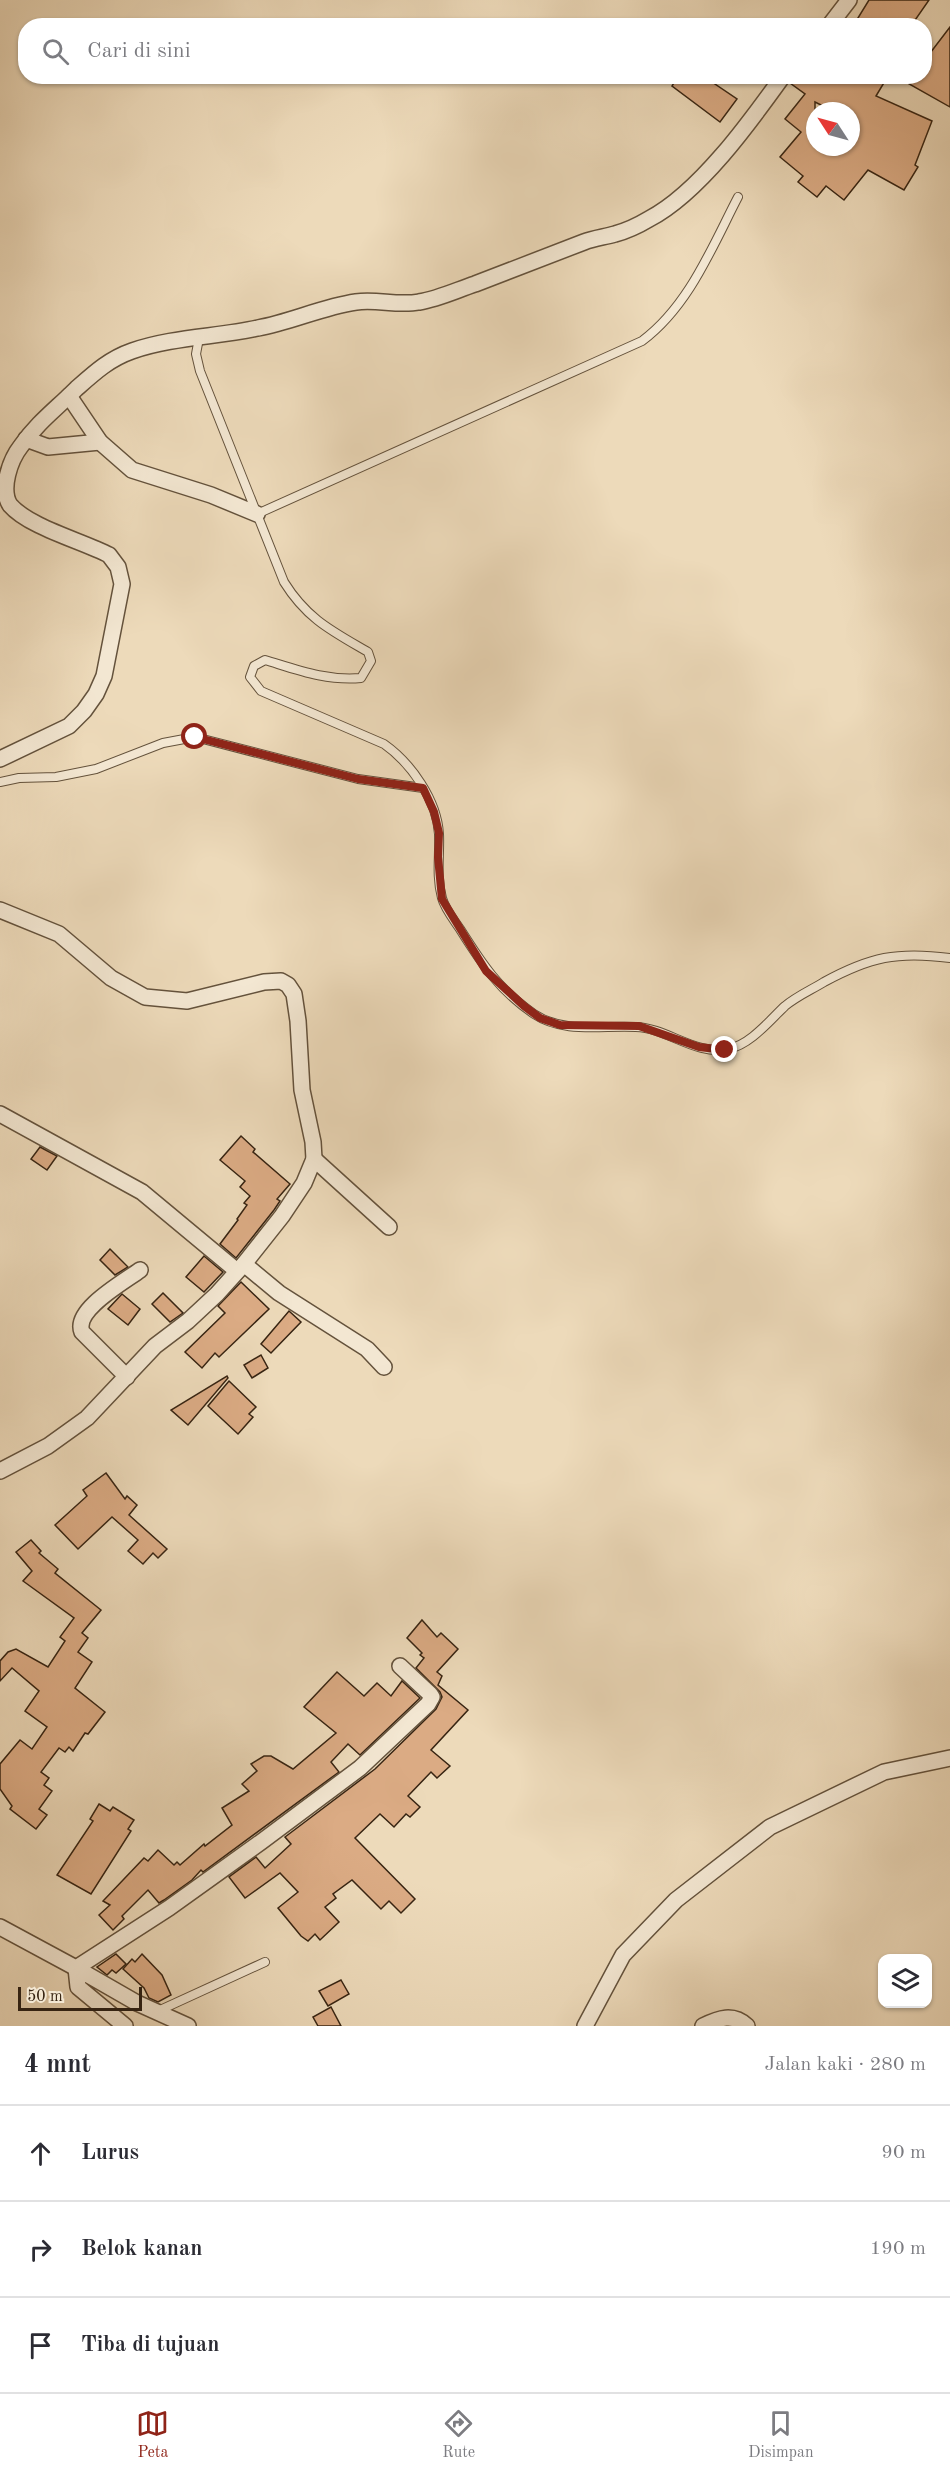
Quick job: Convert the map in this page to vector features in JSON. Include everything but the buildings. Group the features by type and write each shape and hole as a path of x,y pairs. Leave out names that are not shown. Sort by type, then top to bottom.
{"street":[{"path":"835,18 849,0"},
{"path":"0,759 69,726 96,694 104,676 122,584 118,567 109,555 30,519 8,503 4,492 5,479 14,455 26,439 44,417 106,362 133,350 262,328 358,302 420,302 588,240 618,233 651,218 697,181 736,138 777,84"},
{"path":"69,396 100,442 139,474 211,495 257,514"},
{"path":"26,439 48,447 100,442"},
{"path":"0,910 59,934 111,978 145,997 187,1001 264,982 281,981 288,985 294,994 302,1090 313,1142 314,1159 304,1183 241,1267 188,1321 155,1346 87,1418 48,1446 0,1471"},
{"path":"0,1114 142,1192 241,1267 367,1349 384,1367"},
{"path":"314,1159 389,1227"},
{"path":"127,1377 82,1332 80,1327 81,1320 89,1308 140,1270"},
{"path":"76,1968 169,1908 360,1768 431,1699 430,1694 400,1666"},
{"path":"585,2026 623,1955 676,1900 770,1827 884,1772 950,1758"},
{"path":"0,1927 120,1995 188,2026"},
{"path":"76,1968 78,1987 125,2026"},
{"path":"703,2026 726,2017 738,2019 747,2026"}],"lane":[{"path":"257,514 642,340 657,329 691,286 738,197"},
{"path":"199,338 196,354 200,371 273,557 296,601 320,624 368,652 371,661 361,678 340,680 311,675 266,660 254,666 250,677 261,691 384,744 400,756 416,775 434,812 439,833 438,864 442,899 492,977 524,1006 540,1018 560,1025 639,1026 699,1047 725,1050 738,1046 788,1004 846,969 879,958 898,955 922,954 950,958"},
{"path":"0,782 19,778 56,777 96,769 163,743 195,737 358,779 423,788"},
{"path":"156,2012 265,1962"}],"route":[{"path":"195,737 358,779 423,788 434,812 439,833 438,872 442,899 486,971 524,1006 540,1018 560,1025 639,1026 699,1047 725,1050"}]}
